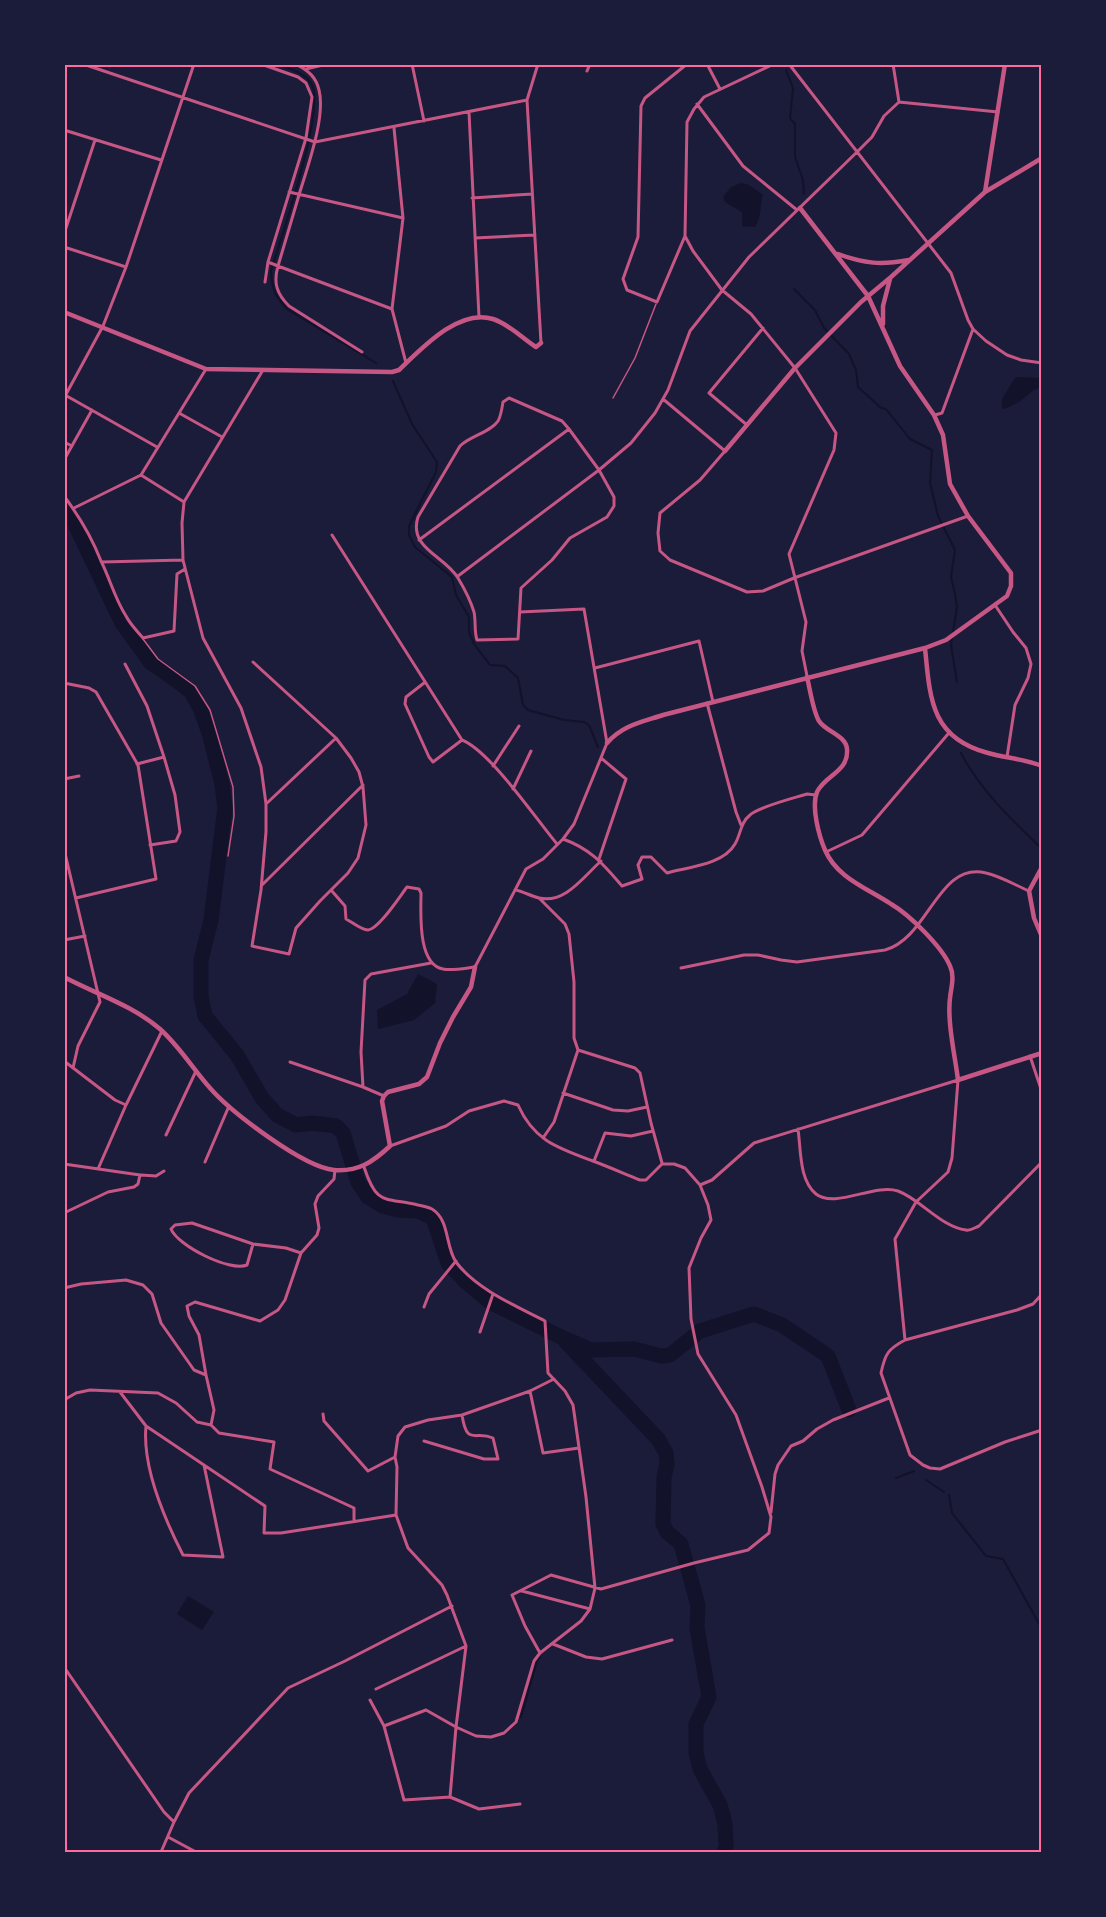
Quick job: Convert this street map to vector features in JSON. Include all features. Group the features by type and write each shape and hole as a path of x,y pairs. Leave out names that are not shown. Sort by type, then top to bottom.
{"street":[{"path":"83,64 315,142 527,100"},
{"path":"158,447 65,396 103,326 126,267 194,64"},
{"path":"261,64 298,77 306,83 312,98 306,138 268,262 265,282"},
{"path":"295,64 306,69 314,78 321,99 315,142 274,277 281,297 289,306 362,351"},
{"path":"306,69 327,64"},
{"path":"412,64 424,121"},
{"path":"64,312 206,369 392,372 399,369 450,326 464,319 479,317 494,319 536,346 541,343 527,100 538,64"},
{"path":"587,71 590,64"},
{"path":"687,64 645,98 641,106 638,237 623,279 627,290 657,302 685,236 687,122 704,97 774,64"},
{"path":"707,64 720,89"},
{"path":"789,64 951,273 973,329 1007,355 1041,363"},
{"path":"893,64 899,102"},
{"path":"985,192 1005,64"},
{"path":"458,576 599,470 631,443 663,399 690,331 722,290 749,257 872,137 884,116 899,102 998,112"},
{"path":"390,1146 382,1101 384,1096 388,1092 418,1084 427,1077 440,1043 471,987 476,968 488,942 526,869 543,859 574,824 607,743 616,733 628,726 663,715 925,648 946,640 995,605 1007,596 1011,586 1011,573 968,516 950,484 943,435 934,416 900,366 868,296 799,209 743,166 698,104"},
{"path":"469,112 479,317"},
{"path":"394,127 403,218 392,309 406,363"},
{"path":"64,130 161,160"},
{"path":"64,234 95,140"},
{"path":"968,516 794,578 764,591 747,591 670,560 660,551 658,533 660,513 700,480 795,368 830,333 985,192 1041,158"},
{"path":"289,192 403,218"},
{"path":"472,198 532,194"},
{"path":"475,238 535,235"},
{"path":"685,236 693,251 722,290 751,314 795,368 836,433 834,450 789,554 806,622 802,651 818,718 825,727 844,740 848,752 844,765 819,789 816,795 817,822 826,852 849,880 893,905 918,926 945,957 952,969 949,1006 958,1080 952,1158 948,1172 916,1203 895,1239 905,1340"},
{"path":"64,247 126,267"},
{"path":"836,254 870,264 911,260"},
{"path":"268,262 392,309"},
{"path":"883,328 883,306 891,277"},
{"path":"747,425 709,393 763,328"},
{"path":"934,416 942,413 973,329"},
{"path":"74,508 141,475 206,369"},
{"path":"253,662 336,738 360,772 363,785 366,825 358,858 348,873 296,928 289,954 252,946 261,890 266,832 266,804 261,767 241,708 203,638 183,560 184,502 263,370"},
{"path":"509,398 562,421 569,429 599,470 614,497 614,506 606,518 570,538 552,560 521,588 518,639 477,640 474,631 474,613 458,576 419,540 415,528 418,517 460,446 492,427 498,421 503,402 509,398"},
{"path":"663,399 725,451"},
{"path":"64,460 92,410"},
{"path":"179,412 222,437"},
{"path":"419,540 569,429"},
{"path":"64,442 72,446"},
{"path":"141,475 184,502"},
{"path":"64,496 74,508 102,562 112,590 126,618 143,638 174,631 177,574 185,568"},
{"path":"332,535 462,740 470,743 493,766 557,844"},
{"path":"102,562 183,560"},
{"path":"995,605 1026,648 1031,664 1028,678 1015,705 1007,758"},
{"path":"520,612 584,609 607,743"},
{"path":"595,668 699,641 710,703 741,825"},
{"path":"925,648 937,717 948,734 964,745 985,753 1041,766"},
{"path":"125,664 147,706 175,795 180,832 176,841 150,845"},
{"path":"64,683 89,688 96,692 137,764 156,879 76,898"},
{"path":"424,683 406,697 405,704 429,758 433,762 462,740"},
{"path":"493,766 519,726"},
{"path":"826,852 862,835 948,734"},
{"path":"266,804 336,738"},
{"path":"513,789 531,751"},
{"path":"137,764 164,758"},
{"path":"516,890 539,898 563,896 600,860 626,779 601,758"},
{"path":"64,779 79,776"},
{"path":"261,890 262,886 363,785"},
{"path":"563,839 600,860 622,886 642,879 638,865 642,857 651,857 667,873 716,860 735,844 741,825 751,813 807,794 816,795"},
{"path":"64,849 100,1002 78,1046 73,1068"},
{"path":"1041,867 1029,891 1034,918 1041,937"},
{"path":"681,968 744,955 758,955 797,962 896,947 918,926 950,881 965,872 986,873 1029,891"},
{"path":"331,890 345,906 346,919 365,930 372,929 378,924 407,887 419,889 421,927 425,950 431,963 442,969 476,968"},
{"path":"539,898 565,924 568,934 574,982 574,1038 578,1050 554,1122 543,1138"},
{"path":"64,940 85,936"},
{"path":"363,1088 361,1052 365,980 371,974 431,963"},
{"path":"64,977 148,1020 162,1031 210,1089 292,1152 322,1168 335,1170 361,1167 390,1146 446,1126 469,1111 504,1101 518,1105 525,1121 543,1138 570,1153 640,1180 646,1180 662,1164 674,1164 685,1168 700,1185 711,1220 689,1268 691,1319 698,1354 736,1415 771,1517"},
{"path":"98,1169 162,1031"},
{"path":"578,1050 635,1068 640,1073 662,1164"},
{"path":"700,1185 712,1180 754,1143 1041,1053"},
{"path":"1030,1056 1041,1092"},
{"path":"64,1061 115,1100 126,1105"},
{"path":"290,1062 384,1096"},
{"path":"166,1135 196,1071"},
{"path":"563,1093 614,1110 628,1111 647,1107"},
{"path":"205,1162 229,1105"},
{"path":"798,1129 805,1179 809,1188 819,1197 834,1199 887,1189 899,1191 955,1227 968,1231 979,1226 1041,1162"},
{"path":"594,1161 605,1133 631,1136 653,1131"},
{"path":"64,1164 140,1175 156,1176 164,1171"},
{"path":"361,1167 370,1186 381,1197 390,1202 431,1208 442,1218 449,1249 455,1263 464,1271 493,1295 545,1321 548,1373 565,1391 573,1405 595,1588 590,1609 581,1621 540,1653 534,1661 516,1722 504,1733 491,1737 476,1736 426,1710 384,1726"},
{"path":"211,1425 214,1410 199,1335 189,1316 187,1306 195,1302 260,1321 278,1310 285,1300 301,1253 317,1235 319,1228 315,1204 318,1196 334,1179 335,1170"},
{"path":"64,1214 108,1192 134,1187 138,1184 140,1175"},
{"path":"254,1244 247,1265 241,1268 205,1256 174,1236 171,1229 175,1225 192,1223 254,1244 286,1248 301,1253"},
{"path":"424,1307 429,1294 455,1263"},
{"path":"64,1288 126,1280 143,1285 152,1294 161,1323 194,1370 206,1375"},
{"path":"1041,1294 1033,1304 1017,1310 905,1340 891,1348 884,1360 881,1373 910,1455 923,1466 940,1469 1041,1430"},
{"path":"480,1332 493,1295"},
{"path":"450,1797 466,1646 442,1585 408,1548 396,1515 397,1467 395,1457 398,1436 405,1427 428,1420 462,1415 530,1391 554,1378"},
{"path":"64,1400 76,1393 90,1390 158,1393 176,1403 197,1422 211,1425 219,1433 274,1442 270,1469 354,1508 354,1521"},
{"path":"530,1391 543,1453 579,1448"},
{"path":"120,1392 146,1426 265,1506 264,1533 281,1533 396,1515"},
{"path":"540,1653 512,1595 551,1575 601,1589 748,1550 770,1533 775,1474 778,1465 791,1446 833,1420 889,1398"},
{"path":"323,1414 324,1421 368,1471 395,1457"},
{"path":"424,1441 484,1460 498,1459 493,1438 488,1435 479,1437 469,1434 464,1428 462,1415"},
{"path":"146,1426 144,1440 149,1465 166,1523 183,1555 223,1557 204,1465"},
{"path":"521,1591 590,1609"},
{"path":"161,1852 189,1793 288,1688 452,1606"},
{"path":"553,1644 586,1657 602,1659 672,1640"},
{"path":"376,1689 466,1646"},
{"path":"64,1667 164,1812 174,1822"},
{"path":"370,1700 384,1726 404,1800 450,1797 479,1809 520,1804"},
{"path":"168,1837 196,1852"}],"lane":[{"path":"613,398 635,358 657,302"},
{"path":"143,638 167,668 195,686 210,710 233,787 234,816 228,856"}],"shaded area":[{"path":"741,183 749,185 763,195 755,227 742,226 742,212 725,202 723,197 731,187"},
{"path":"1015,378 1041,378 1041,387 1019,402 1005,409 1002,408 1002,399"},
{"path":"418,974 437,984 435,1003 414,1020 378,1029 377,1010 407,994"},
{"path":"188,1596 214,1612 202,1630 177,1614"}],"waterway":[{"path":"277,64 305,77 312,85 314,99 307,147 271,271 273,288 287,309 376,363"},
{"path":"786,70 793,88 790,118 795,124 795,157 803,180 804,194"},
{"path":"794,289 815,310 824,328 849,354 856,370 858,387 881,408 886,409 910,439 932,450 930,483 938,516 955,550 951,577 957,607 951,645 957,682"},
{"path":"393,381 412,424 437,462 436,472 409,526 409,535 415,547 452,577 456,595 469,617 469,632 474,644 490,665 505,666 518,678 523,705 528,710 564,720 584,722 589,725 598,747"},
{"path":"64,508 72,518 122,623 150,662 191,692 200,708 209,733 222,784 225,808 211,920 201,960 201,996 205,1016 237,1055 262,1098 277,1115 296,1125 312,1123 336,1126 343,1133 358,1182 368,1197 383,1206 417,1211 433,1218 448,1263 490,1302 591,1350 634,1349 661,1356 670,1355 700,1331 754,1314 782,1325 828,1356 849,1410"},
{"path":"961,753 987,792 1042,849"},
{"path":"566,1342 658,1439 666,1453 663,1524 667,1532 681,1544 698,1605 697,1628 709,1697 696,1724 696,1753 700,1769 720,1805 725,1824 724,1852"},
{"path":"896,1478 914,1471"},
{"path":"926,1480 944,1492"},
{"path":"949,1495 952,1513 986,1556 1003,1559 1042,1629"},
{"path":"521,1717 540,1657"}]}
